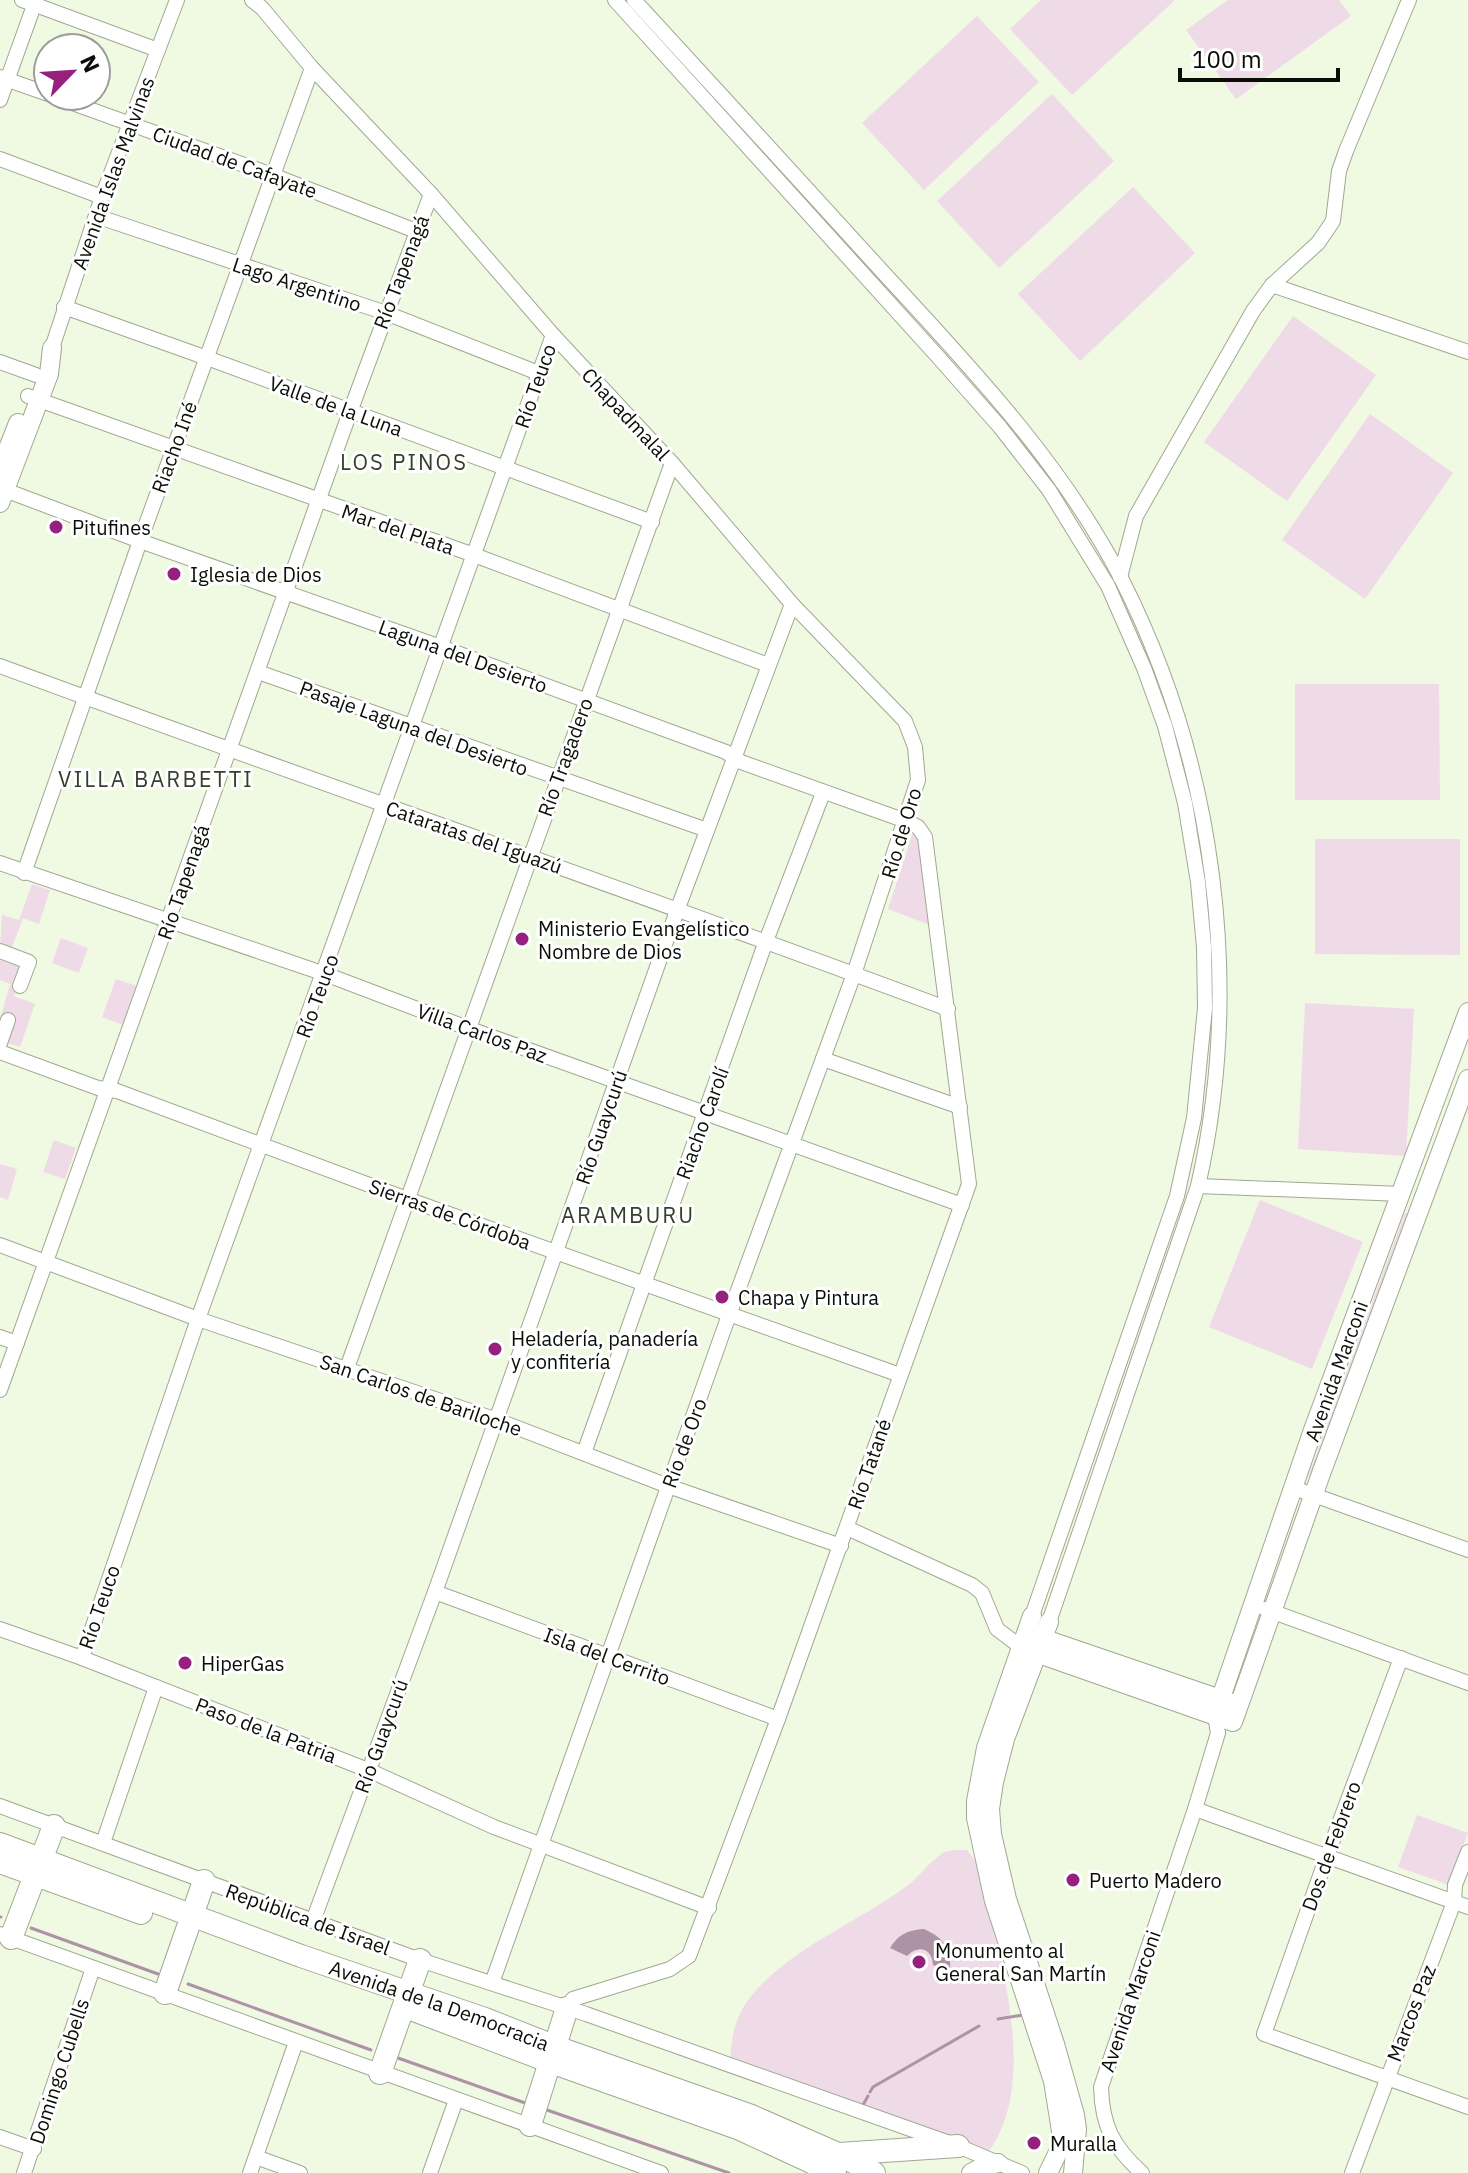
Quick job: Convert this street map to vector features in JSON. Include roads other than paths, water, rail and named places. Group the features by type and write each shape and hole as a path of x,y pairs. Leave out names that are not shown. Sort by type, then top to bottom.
{"highway":[{"path":"6,1936 54,1826"},
{"name":"Avenida de la Democracia","path":"0,1844 38,1868"},
{"name":"Avenida de la Democracia","path":"0,1862 38,1868 405,1999 485,2019 554,2055 768,2142 874,2173"},
{"path":"165,1993 204,1881"},
{"path":"380,2073 420,1960"},
{"path":"530,2125 567,2008"},
{"name":"Avenida de la Democracia","path":"554,2055 749,2115 836,2164"},
{"path":"768,2142 793,2173"},
{"path":"836,2164 958,2146"}],"main road":[{"name":"Avenida Islas Malvinas","path":"34,398 36,375 52,348"},
{"name":"Avenida Islas Malvinas","path":"3,496 5,463 34,398 49,374 52,348"},
{"name":"Avenida Marconi","path":"1225,1715 1253,1605 1468,1012"},
{"name":"Avenida Marconi","path":"1225,1715 1272,1611 1468,1079"},
{"path":"1402,1194 1423,1201"},
{"path":"1035,1635 1225,1715"},
{"path":"1035,1635 986,1748 976,1801 976,1818 994,1901 1056,2092 1060,2148 1048,2173"},
{"path":"1035,1635 1005,1739 990,1809 992,1834 1007,1899 1070,2093 1077,2129 1073,2173"},
{"path":"971,2173 998,2163"}],"street":[{"name":"Avenida Islas Malvinas","path":"52,348 102,197 177,0"},
{"name":"Chapadmalal","path":"252,0 672,463 792,604 905,721"},
{"path":"615,0 940,359 1000,427 1049,490 1108,586 1144,668 1165,726 1185,803 1198,882 1204,947 1205,1008 1194,1118 1177,1196 1035,1635"},
{"path":"634,0 941,335 1013,418 1062,483 1120,577 1159,662 1179,720 1199,798 1212,879 1219,1009 1211,1129 1198,1186 1035,1635"},
{"path":"1120,577 1136,516 1253,311 1272,285 1318,243 1333,221 1339,171 1409,0"},
{"path":"0,100 4,78 31,2 158,50"},
{"name":"Riacho Iné","path":"24,873 173,448 312,68"},
{"name":"Ciudad de Cafayate","path":"4,78 32,88"},
{"name":"Ciudad de Cafayate","path":"99,112 416,231"},
{"path":"0,159 102,197"},
{"name":"Río Tapenagá","path":"0,1390 431,194"},
{"name":"Lago Argentino","path":"96,216 386,313 541,374"},
{"path":"1272,285 1468,352"},
{"name":"Valle de la Luna","path":"64,307 652,522"},
{"name":"Río Teuco","path":"82,1658 198,1319 553,335"},
{"path":"0,362 36,375"},
{"name":"Mar del Plata","path":"34,398 474,555 768,665"},
{"name":"Río Tragadero","path":"347,1368 672,463"},
{"name":"Laguna del Desierto","path":"3,496 441,647 912,824"},
{"name":"Río Guaycurú","path":"313,1921 497,1420 678,908 792,604"},
{"name":"Cataratas del Iguazú","path":"0,666 385,806 678,908 948,1009"},
{"name":"Pasaje Laguna del Desierto","path":"258,672 707,830"},
{"name":"Río de Oro","path":"492,1983 729,1315 912,824 918,780 915,747 905,721"},
{"name":"Riacho Carolí","path":"584,1453 766,941 823,793"},
{"name":"Río Tatané","path":"567,2008 573,1999 670,1969 689,1956 841,1546 969,1184 925,837 912,824"},
{"name":"Villa Carlos Paz","path":"0,863 325,974 962,1205"},
{"path":"0,951 29,962 20,986"},
{"path":"0,1043 8,1020"},
{"name":"Sierras de Córdoba","path":"0,1052 900,1375"},
{"path":"823,1059 960,1107"},
{"path":"1198,1186 1402,1194"},
{"name":"San Carlos de Bariloche","path":"0,1245 198,1319 497,1420 668,1486 841,1546"},
{"path":"0,1337 17,1343"},
{"path":"1294,1488 1468,1550"},
{"path":"847,1528 972,1585 982,1593 997,1629 1035,1635"},
{"name":"Isla del Cerrito","path":"435,1592 778,1719"},
{"path":"1253,1605 1468,1683"},
{"name":"Paso de la Patria","path":"0,1629 368,1770 494,1827 709,1908"},
{"name":"Dos de Febrero","path":"1386,2078 1264,2034 1401,1658"},
{"path":"103,1843 156,1687"},
{"name":"Avenida Marconi","path":"1142,2173 1120,2151 1108,2132 1102,2112 1101,2087 1225,1715"},
{"name":"República de Israel","path":"0,1806 420,1960 618,2025 958,2146"},
{"path":"1195,1809 1461,1904"},
{"name":"Marcos Paz","path":"1352,2173 1386,2078 1461,1904 1455,1885 1468,1852"},
{"path":"6,1936 530,2125 634,2168 661,2173"},
{"name":"Domingo Cubells","path":"24,2173 93,1968"},
{"path":"250,2173 296,2042"},
{"path":"1386,2078 1468,2107"},
{"path":"430,2173 456,2100"},
{"path":"0,2137 34,2149"},
{"path":"958,2146 1022,2173"},
{"path":"256,2157 300,2173"}],"waterway":[{"path":"31,1928 158,1974"},
{"path":"188,1984 371,2050"},
{"path":"998,2019 1023,2015"},
{"path":"870,2092 873,2087 979,2026"},
{"path":"398,2058 528,2104"},
{"path":"863,2105 868,2096"},
{"path":"544,2109 729,2173"}],"place":[{"name":"Pitufines","path":"56,527"},
{"name":"Iglesia de Dios","path":"174,574"},
{"name":"Ministerio Evangelístico Nombre de Dios","path":"522,939"},
{"name":"Chapa y Pintura","path":"722,1297"},
{"name":"Heladería, panadería y confitería","path":"495,1349"},
{"name":"HiperGas","path":"185,1663"},
{"name":"Puerto Madero","path":"1073,1880"},
{"name":"Monumento al General San Martín","path":"919,1962"},
{"name":"Muralla","path":"1034,2143"}],"district":[{"name":"LOS PINOS","path":"404,461"},
{"name":"VILLA BARBETTI","path":"156,778"},
{"name":"ARAMBURU","path":"628,1214"}]}
